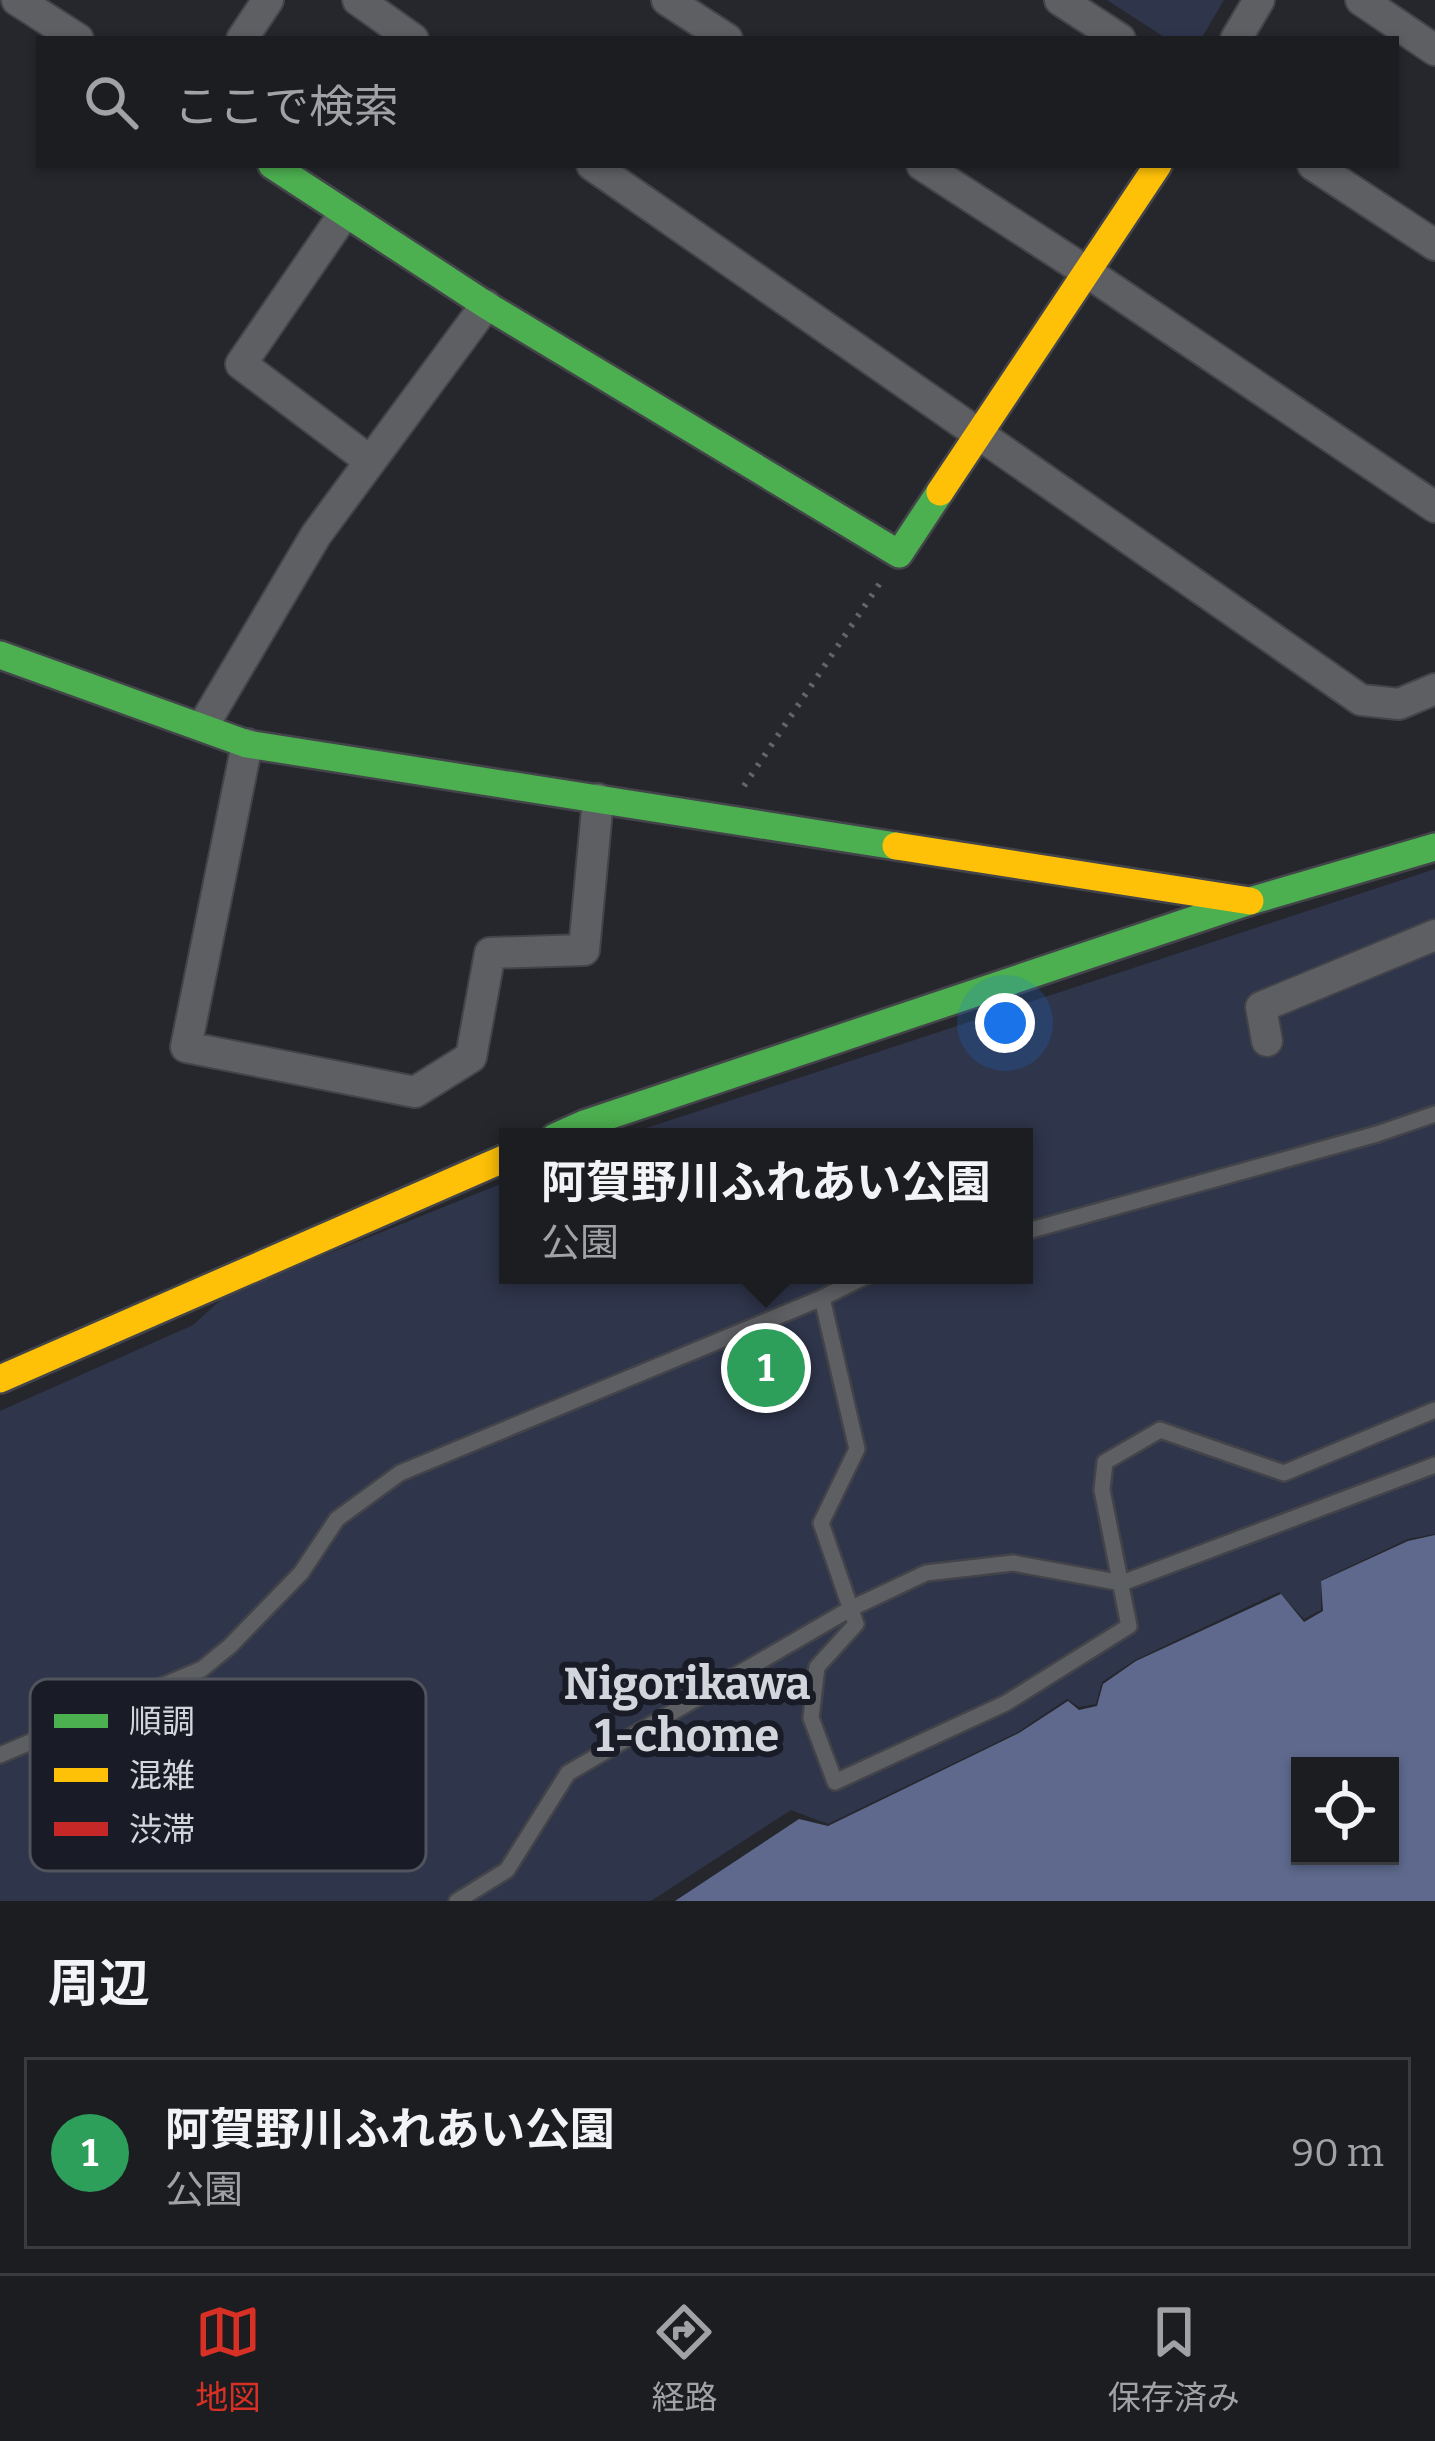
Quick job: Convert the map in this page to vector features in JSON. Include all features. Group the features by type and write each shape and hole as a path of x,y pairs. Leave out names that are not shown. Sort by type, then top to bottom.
{"street":[{"path":"17,0 73,36"},
{"path":"244,36 268,0"},
{"path":"358,0 409,36"},
{"path":"667,0 722,36"},
{"path":"1060,0 1115,36"},
{"path":"1238,36 1258,0"},
{"path":"1361,0 1435,50"},
{"path":"276,168 486,305 899,554 1156,168"},
{"path":"596,168 1361,700 1399,704 1435,689"},
{"path":"927,168 1435,507"},
{"path":"1318,168 1435,245"},
{"path":"344,214 241,364 370,461"},
{"path":"203,726 316,535 486,305"},
{"path":"0,656 247,744 1250,901"},
{"path":"247,744 186,1048 415,1092 471,1057 490,952 584,950 598,799"},
{"path":"575,1128 1250,901 1435,847"},
{"path":"1267,1041 1261,1007 1435,934"},
{"path":"0,1379 499,1161"}],"lane":[{"path":"1033,1229 1435,1114"},
{"path":"179,1679 202,1669 230,1646 301,1573 337,1519 400,1473 850,1284"},
{"path":"822,1298 857,1449 821,1523 856,1624 817,1666 811,1718 835,1782 1006,1703 1129,1626 1102,1490 1105,1462 1160,1430 1284,1473 1435,1410"},
{"path":"457,1901 507,1870 568,1773 850,1609 926,1573 1013,1563 1123,1583 1435,1465"},
{"path":"0,1755 30,1742"}],"path":[{"path":"722,819 899,554"}],"shaded area":[{"path":"1107,0 1224,0 1203,36 1162,36"},
{"path":"1435,869 1435,1534 1408,1539 1321,1580 1321,1610 1304,1619 1279,1592 1135,1660 1102,1682 1096,1704 1079,1707 1067,1699 1018,1732 828,1824 791,1810 651,1901 0,1901 0,1411 193,1325 226,1295 499,1185 499,1284 1033,1284 1033,1128 646,1128"},
{"path":"1435,1535 1435,1901 675,1901 799,1819 828,1826 1019,1733 1068,1701 1079,1710 1097,1706 1103,1684 1136,1661 1281,1594 1304,1622 1323,1611 1321,1581 1408,1541"}],"traffic: fast":[{"path":"277,168 486,305 899,554 940,492"},
{"path":"0,655 247,744 896,846"},
{"path":"575,1128 1250,901 1435,847"}],"traffic: slow":[{"path":"940,492 1156,168"},
{"path":"896,846 1250,901"},
{"path":"0,1379 499,1161"}],"place":[{"name":"阿賀野川ふれあい公園","path":"766,1368"}],"district":[{"name":"Nigorikawa 1-chome","path":"687,1710"}]}
